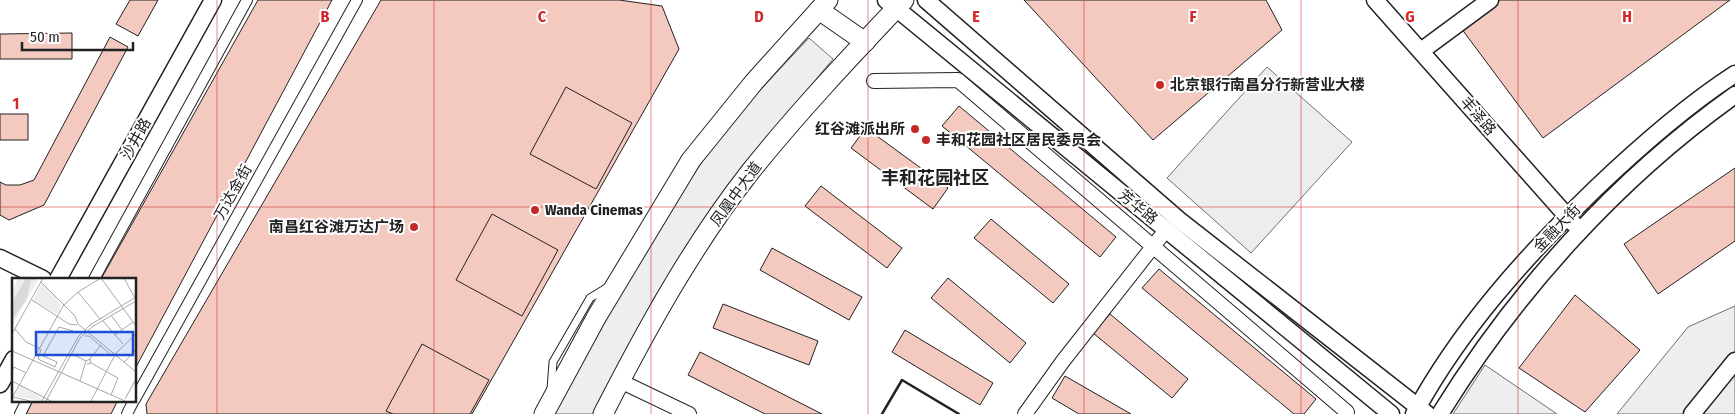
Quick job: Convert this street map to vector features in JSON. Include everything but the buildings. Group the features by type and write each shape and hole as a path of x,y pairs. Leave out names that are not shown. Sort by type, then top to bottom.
{"main road":[{"name":"凤凰中大道","path":"604,414 641,338 707,233 749,173 797,116 865,42 895,3"},
{"path":"547,409 618,280 691,160 754,82 824,5 865,42"}],"street":[{"name":"沙井路","path":"59,278 213,0"},
{"path":"95,278 247,0"},
{"name":"万达金街","path":"136,398 357,0"},
{"name":"芳华路","path":"926,0 1179,220 1420,412"},
{"name":"丰泽路","path":"1375,0 1581,232"},
{"path":"1421,51 1490,0"},
{"name":"芳华路","path":"895,3 1166,230 1391,414"},
{"name":"金融大街","path":"1420,412 1437,371 1488,304 1567,216 1634,152 1707,92 1735,74"},
{"path":"874,81 958,80 1154,245 1347,412"},
{"name":"金融大街","path":"1440,414 1463,376 1528,289 1624,187 1701,119 1735,95"},
{"path":"1025,414 1063,361 1166,230"},
{"path":"0,258 41,278"},
{"path":"1692,414 1735,361"},
{"path":"0,384 12,363"},
{"path":"620,381 688,414"},
{"path":"20,414 26,402"},
{"name":"万达金街","path":"127,414 134,402"}],"shaded area":[{"path":"809,38 833,59 739,171 654,298 595,414 554,414 642,257 700,165 739,115"},
{"path":"1267,67 1352,142 1251,253 1167,178"},
{"path":"1735,306 1735,414 1617,414 1688,327"},
{"path":"1485,365 1557,414 1453,414"}],"wall":[{"path":"882,414 902,380 959,414"}],"place":[{"name":"北京银行南昌分行新营业大楼","path":"1160,85"},
{"name":"红谷滩派出所","path":"915,129"},
{"name":"丰和花园社区居民委员会","path":"926,140"},
{"name":"Wanda Cinemas","path":"535,210"},
{"name":"南昌红谷滩万达广场","path":"414,227"}],"district":[{"name":"丰和花园社区","path":"935,178"}]}
